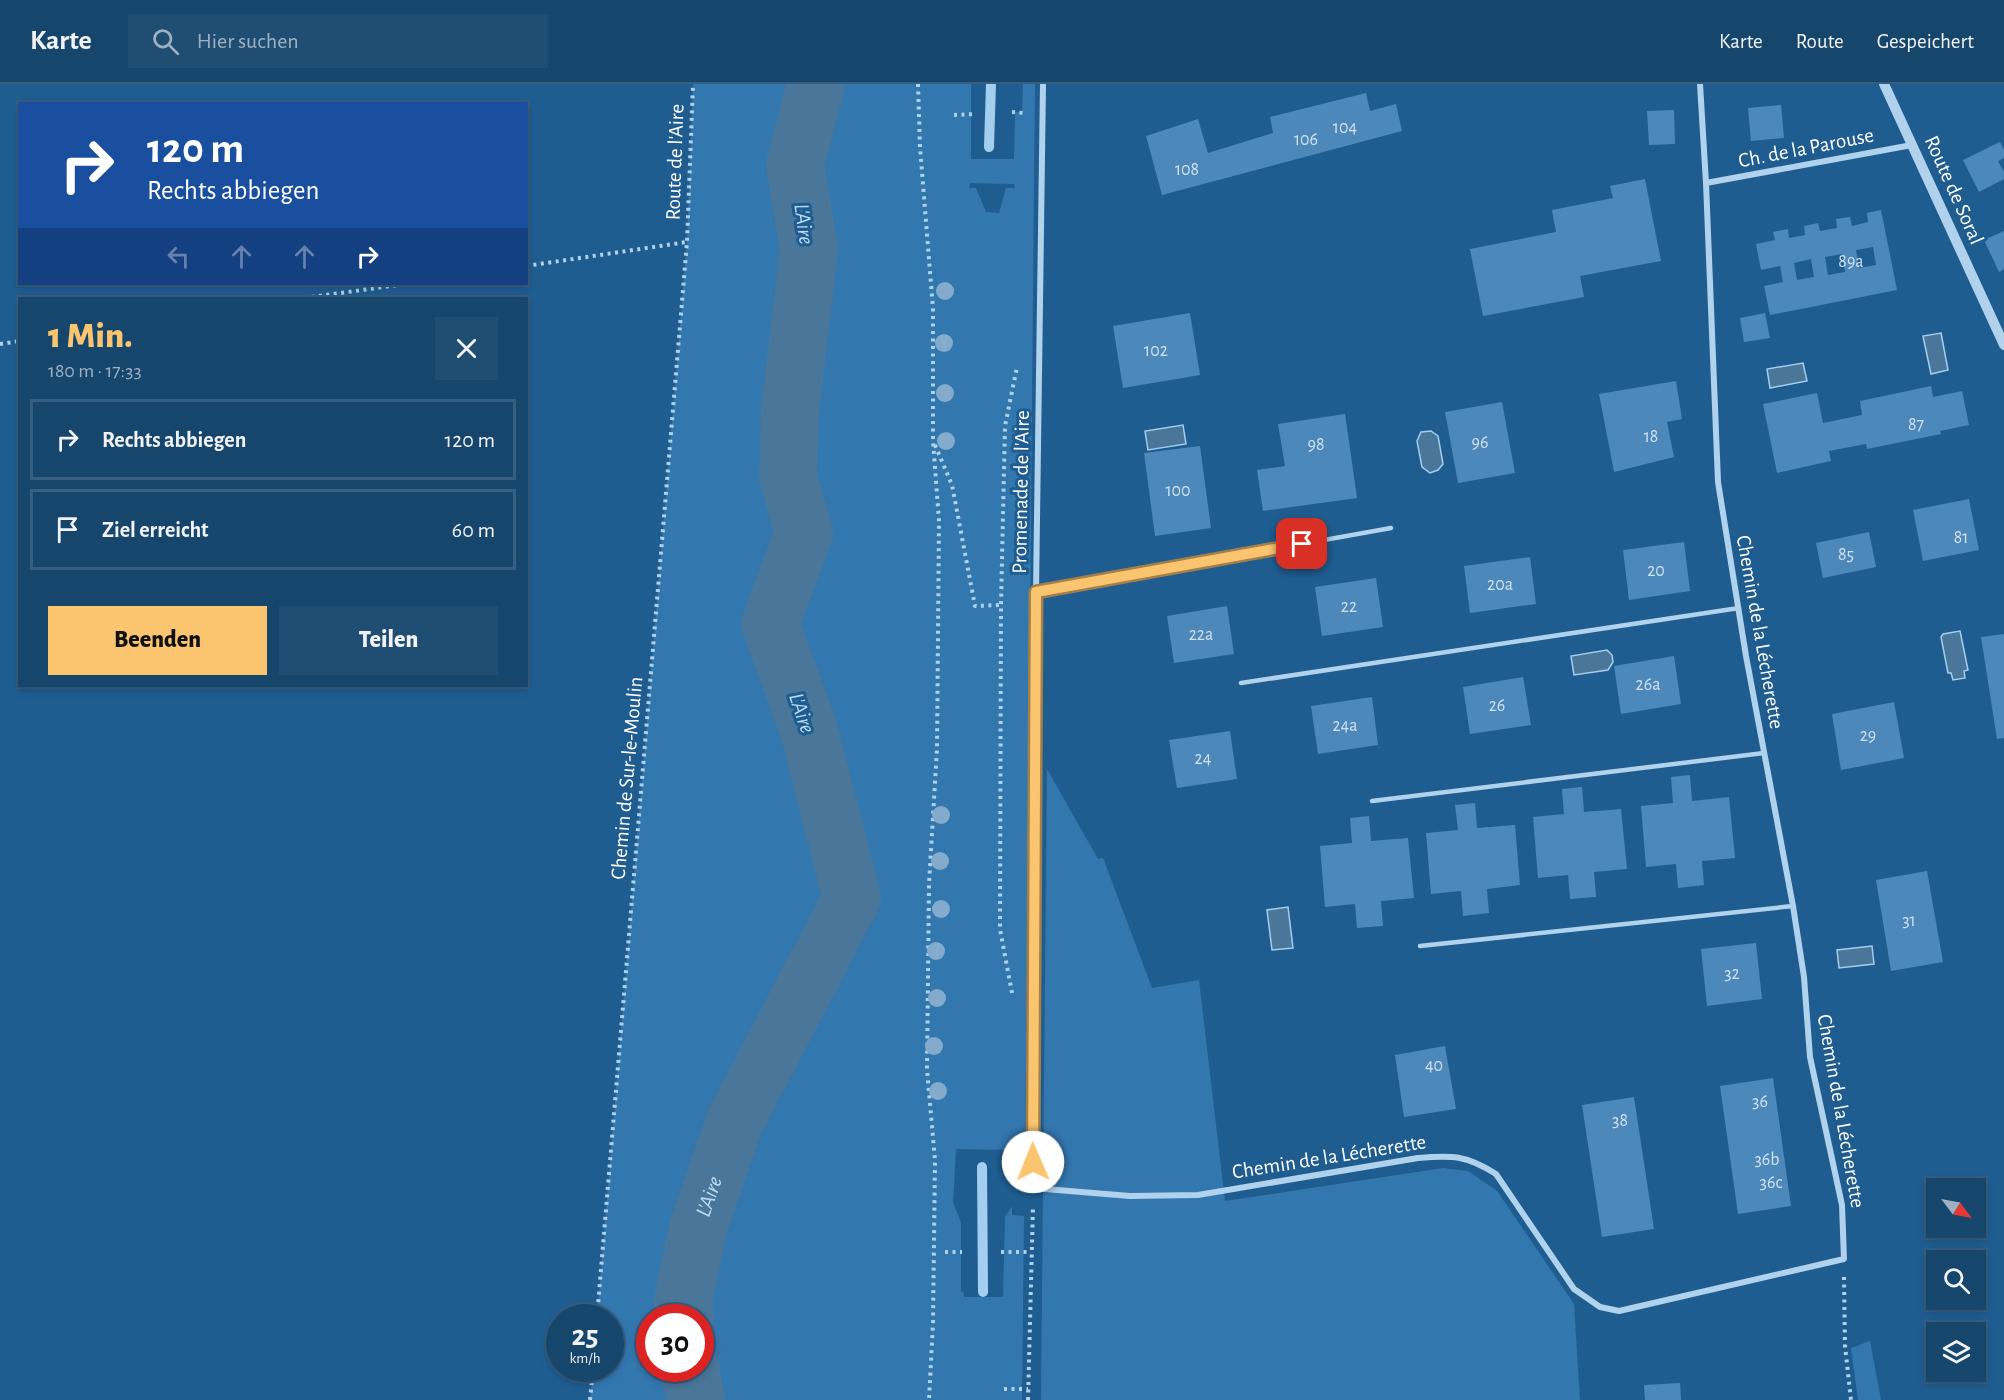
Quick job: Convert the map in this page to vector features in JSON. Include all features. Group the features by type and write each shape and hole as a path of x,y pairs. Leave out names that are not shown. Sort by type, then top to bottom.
{"street":[{"name":"Promenade de l'Aire","path":"1033,1188 1036,592 1043,84"},
{"name":"Chemin de la Lécherette","path":"1033,1188 1130,1196 1198,1195 1418,1158 1450,1155 1477,1162 1496,1174 1574,1289 1600,1307 1619,1311 1844,1259 1842,1205 1810,1057 1804,977 1793,906 1764,753 1718,482 1700,84"},
{"name":"Route de Soral","path":"1884,84 2004,345"},
{"name":"Ch. de la Parouse","path":"1706,183 1912,145"}],"lane":[{"path":"1036,592 1391,528"},
{"path":"1241,683 1739,608"},
{"path":"1372,801 1764,753"},
{"path":"1420,946 1793,906"}],"path":[{"name":"Route de l'Aire","path":"687,242 693,84"},
{"path":"918,84 920,147 933,309 933,441 939,521 937,750 928,884 927,1070 935,1160 929,1400"},
{"path":"1012,112 1028,113"},
{"path":"954,115 976,114"},
{"path":"528,266 687,242"},
{"name":"Chemin de Sur-le-Moulin","path":"598,1304 687,242"},
{"path":"311,297 399,285"},
{"path":"0,344 18,341"},
{"path":"1005,426 1000,605 1000,929 1013,997"},
{"path":"933,441 952,485 975,606 1000,605"},
{"path":"1028,1400 1033,1188"},
{"path":"945,1252 962,1252"},
{"path":"1001,1252 1031,1252"},
{"path":"1844,1259 1845,1346 1851,1400"},
{"path":"590,1400 592,1382"},
{"path":"1004,1389 1028,1389"}],"shaded area":[{"path":"693,84 971,84 971,159 1014,159 1015,112 1022,112 1023,84 1035,84 1025,1162 1012,1162 1011,1150 956,1149 953,1202 961,1223 961,1292 964,1297 1003,1297 1005,1217 1012,1206 1012,1215 1024,1216 1022,1400 590,1400 592,1382 624,1382 624,1304 598,1304 687,242","holes":["970,183 1014,184 1015,188 1006,188 999,213 986,212 976,188 969,188"]},
{"path":"1941,333 1948,370 1931,374 1923,336"},
{"path":"1803,363 1807,381 1770,388 1767,369"},
{"path":"1183,425 1186,444 1148,450 1145,431"},
{"path":"1431,431 1438,436 1443,464 1438,470 1430,473 1422,467 1417,441 1421,432"},
{"path":"1960,631 1968,670 1964,671 1965,678 1953,680 1951,673 1948,673 1941,637 1943,634"},
{"path":"1607,650 1612,655 1613,662 1608,670 1574,675 1571,656"},
{"path":"1047,769 1098,859 1103,858 1152,988 1199,980 1225,1201 1443,1168 1468,1171 1497,1191 1574,1304 1580,1400 1041,1400"},
{"path":"1288,907 1293,948 1272,950 1267,910"},
{"path":"1872,946 1874,964 1839,968 1837,950"},
{"path":"1870,1341 1881,1400 1858,1400 1851,1348"}],"building":[{"path":"1366,93 1370,111 1396,104 1402,131 1162,195 1146,136 1198,119 1208,153 1273,133 1270,117"},
{"path":"1781,105 1784,138 1751,141 1748,108"},
{"path":"1674,110 1675,144 1649,145 1647,111"},
{"path":"2000,142 2004,150 2004,158 1998,161 2004,172 2004,179 1979,192 1963,160"},
{"path":"1645,179 1661,261 1580,276 1584,297 1483,316 1470,249 1556,232 1552,210 1613,198 1610,186"},
{"path":"1881,210 1897,290 1770,315 1764,286 1783,282 1780,266 1761,270 1756,244 1775,240 1773,232 1788,229 1789,238 1805,235 1804,226 1818,223 1820,231 1837,228 1836,219 1850,217 1852,226 1868,222 1867,213","holes":["1873,247 1876,265 1859,268 1856,250","1842,254 1845,272 1828,275 1825,257","1811,259 1814,277 1797,280 1794,263"]},
{"path":"2004,231 2004,269 1999,272 1984,240"},
{"path":"1190,313 1200,375 1123,388 1113,326"},
{"path":"1765,313 1770,338 1744,342 1740,318"},
{"path":"1676,381 1682,419 1667,422 1674,457 1614,472 1599,394"},
{"path":"1931,386 1933,397 1962,391 1969,425 1940,431 1941,434 1867,449 1866,444 1829,451 1831,461 1777,473 1763,404 1817,393 1823,423 1862,415 1860,401"},
{"path":"1502,402 1515,473 1458,483 1445,412"},
{"path":"1345,414 1357,498 1263,511 1257,470 1285,466 1278,424"},
{"path":"1200,446 1211,528 1155,536 1144,453"},
{"path":"1969,499 1979,550 1923,561 1913,510"},
{"path":"1869,532 1876,567 1823,578 1816,543"},
{"path":"1684,542 1690,591 1629,600 1623,550"},
{"path":"1530,557 1536,604 1470,613 1464,566"},
{"path":"1376,578 1383,627 1322,636 1315,587"},
{"path":"1227,606 1234,654 1174,663 1167,616"},
{"path":"2004,634 2004,738 1997,739 1981,637"},
{"path":"1674,656 1681,704 1621,714 1614,666"},
{"path":"1523,677 1531,725 1470,734 1463,687"},
{"path":"1372,697 1378,745 1318,754 1311,706"},
{"path":"1894,702 1904,758 1841,770 1832,714"},
{"path":"1230,731 1237,779 1177,788 1169,740"},
{"path":"1690,775 1692,801 1729,797 1735,858 1702,861 1704,885 1678,888 1676,864 1646,867 1641,806 1673,803 1671,777"},
{"path":"1582,787 1584,812 1621,809 1627,869 1594,872 1596,897 1570,899 1568,875 1538,878 1533,817 1564,814 1562,789"},
{"path":"1475,803 1477,828 1515,825 1520,885 1487,889 1489,913 1463,916 1461,891 1431,894 1426,833 1458,830 1455,805"},
{"path":"1369,816 1371,841 1408,838 1414,898 1381,901 1383,926 1357,928 1355,904 1325,907 1320,846 1352,843 1350,818"},
{"path":"1927,871 1943,962 1891,971 1876,880"},
{"path":"1756,943 1762,999 1707,1006 1701,949"},
{"path":"1445,1046 1456,1109 1404,1117 1395,1055"},
{"path":"1773,1078 1791,1206 1738,1214 1720,1086"},
{"path":"1634,1097 1654,1229 1602,1237 1582,1105"},
{"path":"1680,1383 1681,1400 1645,1400 1644,1385"}],"waterway":[{"name":"L'Aire","path":"683,1304 698,1228 735,1121 852,898 808,727 770,624 804,533 788,477 790,411 809,249 795,165 816,84"},
{"path":"989,147 991,84"},
{"path":"982,1167 983,1292"},
{"name":"L'Aire","path":"693,1382 696,1400"}],"route":[{"path":"1033,1162 1036,592 1302,544"}]}
